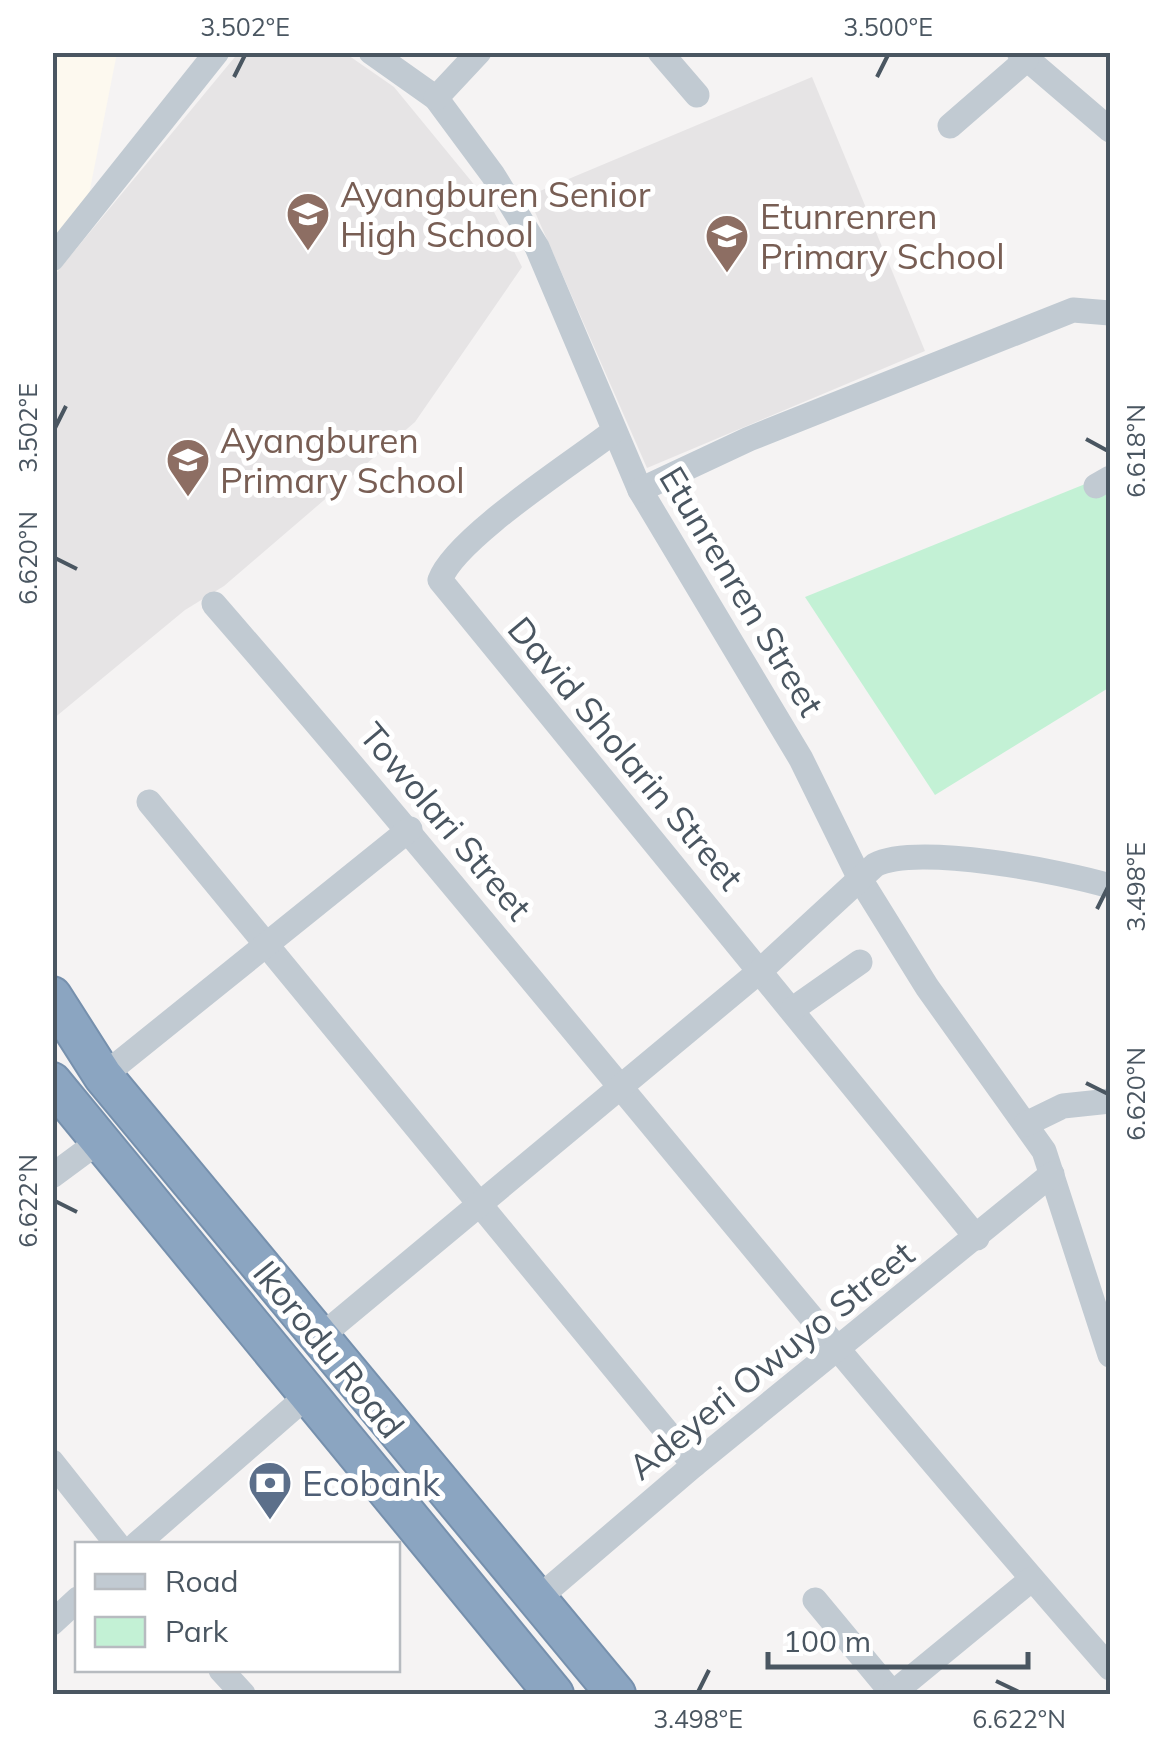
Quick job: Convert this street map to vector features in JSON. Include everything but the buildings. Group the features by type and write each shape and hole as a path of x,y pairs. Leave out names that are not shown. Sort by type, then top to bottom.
{"highway":[{"name":"Ikorodu Road","path":"52,996 103,1076 616,1694"},
{"name":"Ikorodu Road","path":"52,1082 554,1694"}],"street":[{"path":"52,259 217,52"},
{"name":"Etunrenren Street","path":"371,52 436,98 493,176 537,248 640,490 801,759 860,879 927,987 1044,1150 1104,1317 1110,1355"},
{"path":"436,98 479,52"},
{"path":"660,52 697,96"},
{"path":"950,126 1023,56 1110,130"},
{"path":"640,490 749,440 1073,310 1110,313"},
{"name":"David Sholarin Street","path":"613,432 466,543 445,566 440,580 977,1238"},
{"name":"Towolari Street","path":"214,604 410,829 837,1350 1110,1668"},
{"path":"150,802 269,942 694,1465"},
{"path":"103,1076 410,829"},
{"path":"320,1338 761,970 860,879 890,857 1058,870 1110,886"},
{"path":"793,1009 860,962"},
{"path":"1026,1124 1063,1106 1110,1101"},
{"path":"52,1176 98,1142"},
{"name":"Adeyeri Owuyo Street","path":"535,1601 694,1465 1052,1174"},
{"path":"139,1542 308,1395"},
{"path":"52,1462 115,1542"},
{"path":"816,1600 892,1694 1032,1579"},
{"path":"52,1623 75,1603"},
{"path":"223,1672 244,1694"}],"shaded area":[{"path":"239,52 345,53 394,87 490,204 522,267 415,422 224,586 185,610 53,719 52,278"},
{"path":"53,53 117,53 78,250 53,278"},
{"name":"Etunrenren Primary School","path":"812,77 925,351 647,468 528,196"}],"green space":[{"path":"1110,474 1110,687 935,795 805,597"}],"place":[{"name":"Ayangburen Senior High School","path":"308,252"},
{"name":"Etunrenren Primary School","path":"727,274"},
{"name":"Ayangburen Primary School","path":"188,498"},
{"name":"Ecobank","path":"270,1521"}]}
